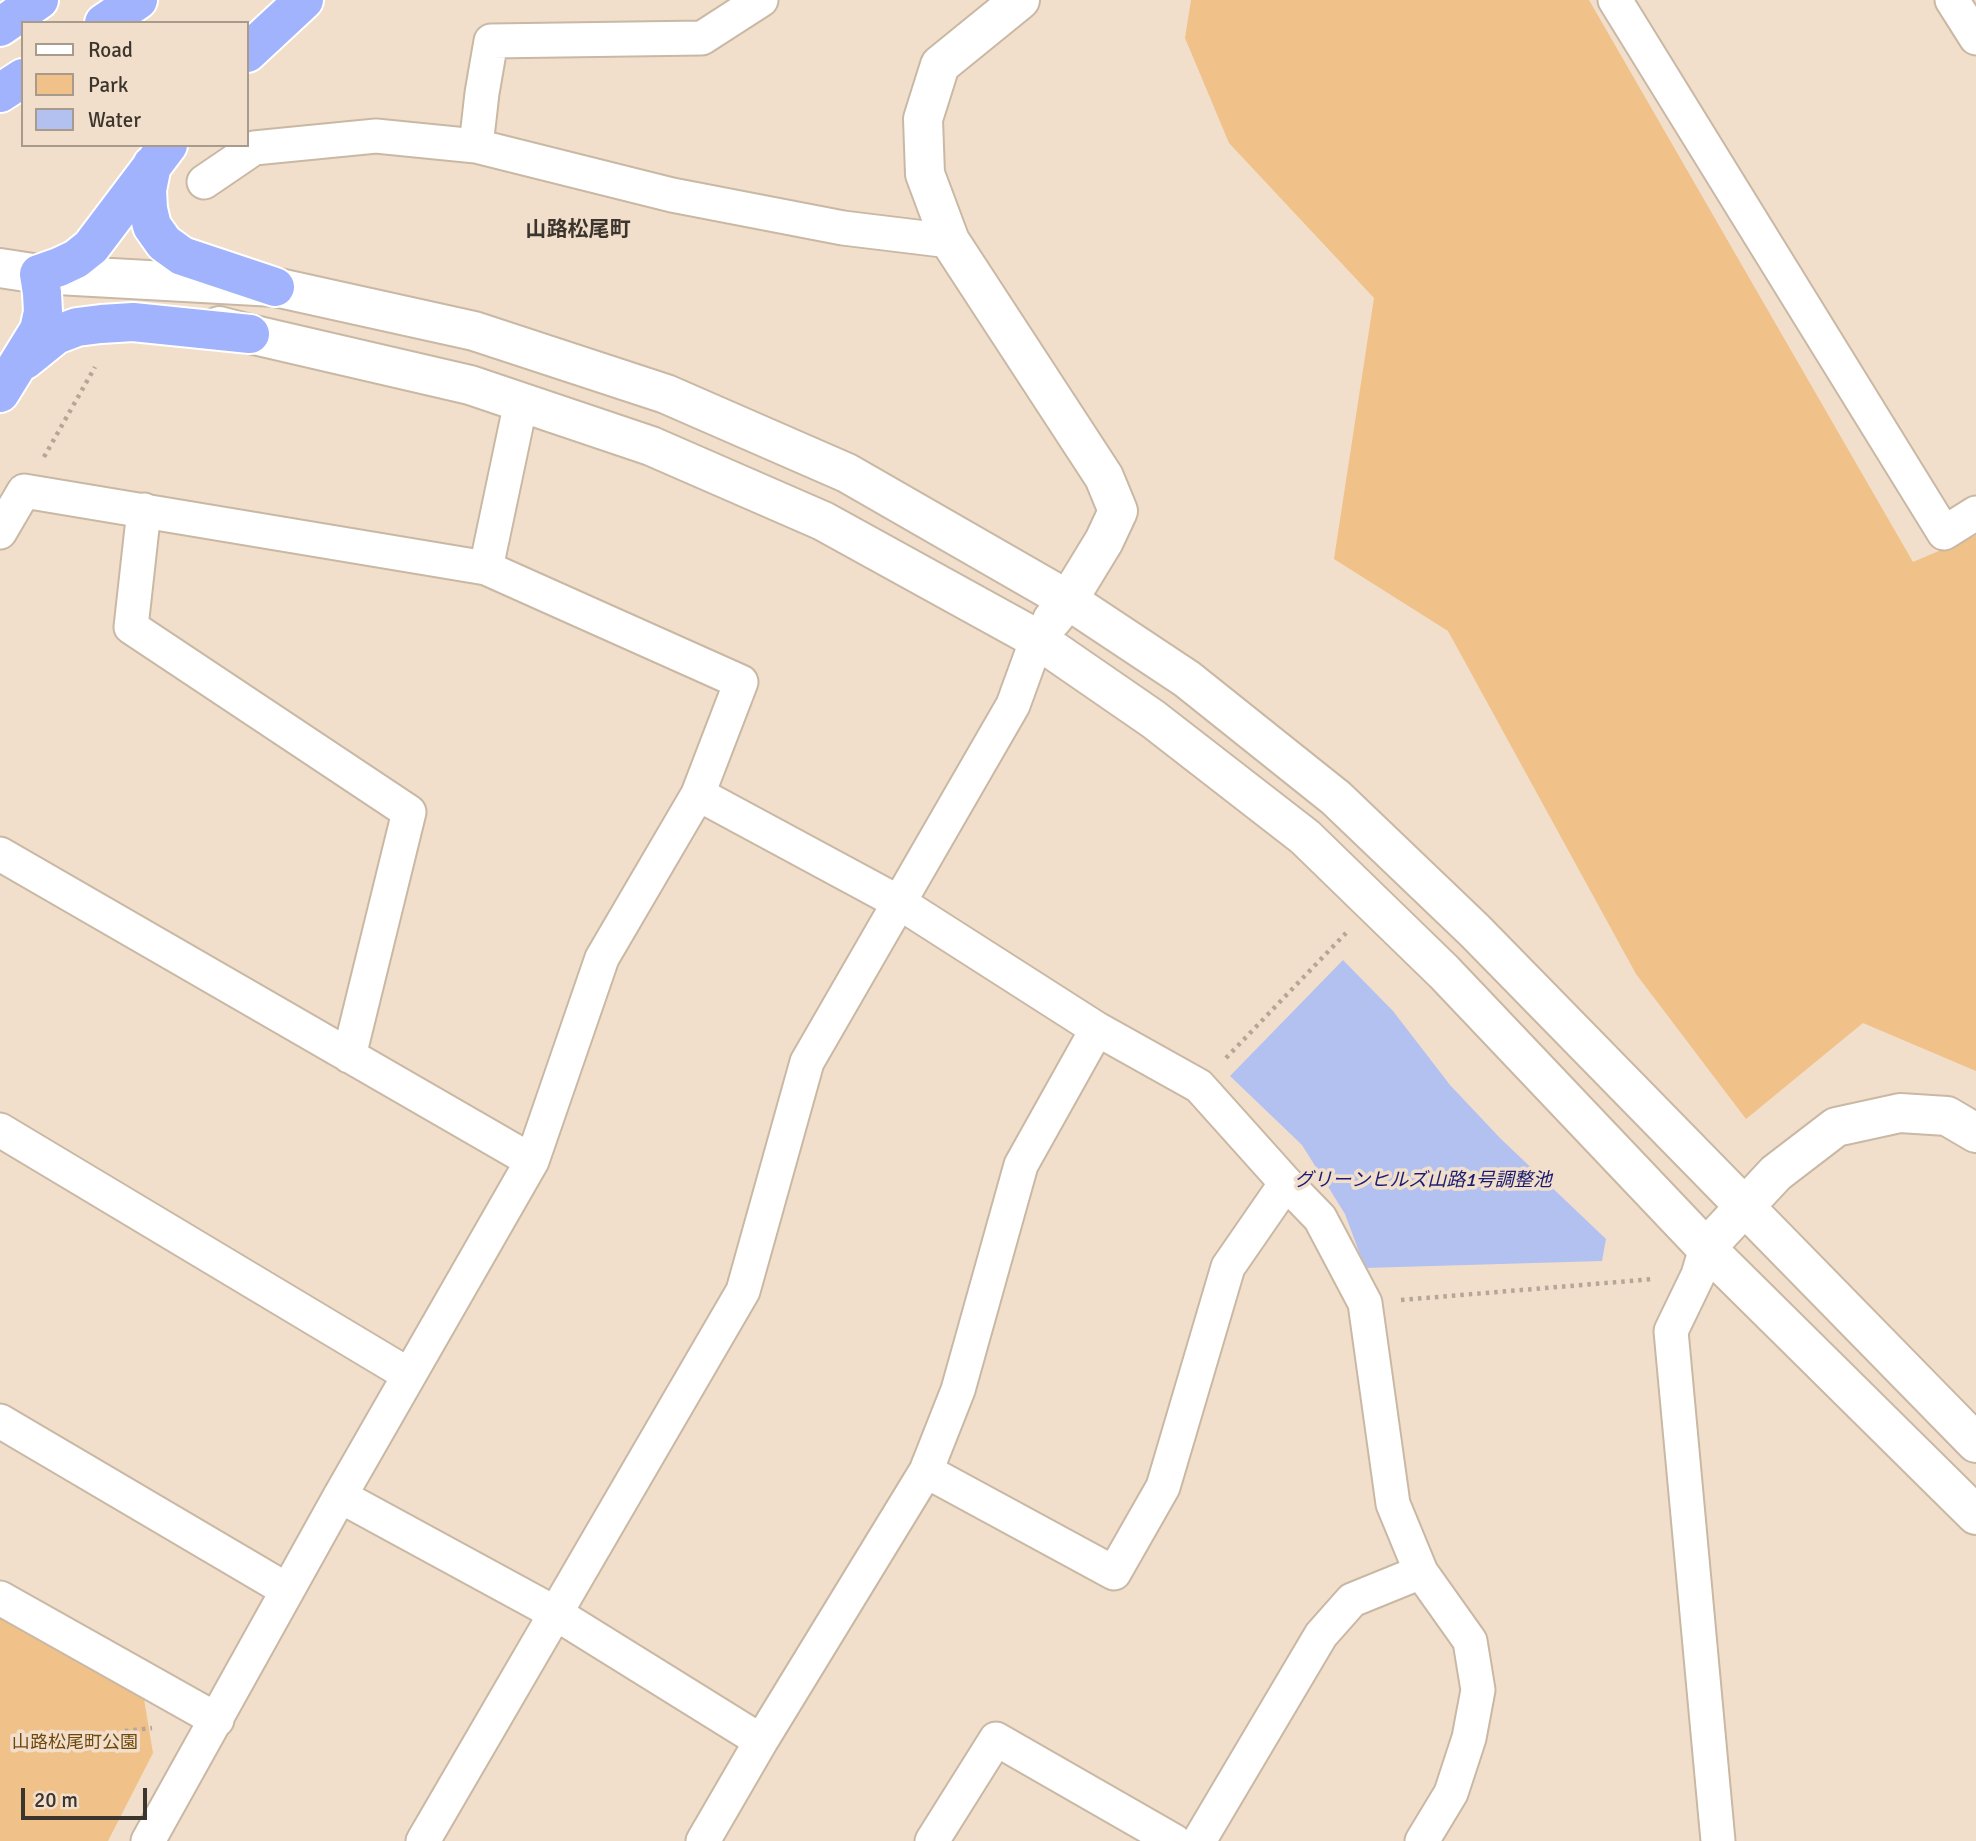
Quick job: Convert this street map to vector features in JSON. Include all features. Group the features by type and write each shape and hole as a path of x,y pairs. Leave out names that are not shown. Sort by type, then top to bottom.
{"highway":[{"path":"0,27 39,0"},
{"path":"107,21 138,0"},
{"path":"248,52 304,0"},
{"path":"0,93 21,79"},
{"path":"8,381 41,321 43,312 39,274 76,259 91,247 160,155"},
{"path":"160,155 147,190 152,226 164,243 182,256 275,287"},
{"path":"8,381 56,335 77,327 133,323 250,334"}],"street":[{"path":"476,146 491,41 702,38 761,0"},
{"path":"423,1841 743,1291 807,1062 1013,705 1037,639 1068,600 1104,541 1118,511 1104,477 950,241 925,174 923,119 940,65 1020,0"},
{"path":"1615,0 1944,533 1976,513"},
{"path":"1952,0 1976,38"},
{"path":"204,182 254,148 376,136 476,146 672,195 843,228 950,241"},
{"path":"0,268 39,274 275,287 474,331 666,394 847,473 1068,600 1187,679 1336,798 1475,931 1976,1443"},
{"path":"39,274 250,334 470,385 651,446 823,521 1037,639 1153,719 1305,837 1444,972 1702,1262 1976,1515"},
{"path":"486,568 521,402"},
{"path":"0,532 24,491 486,568 741,682 698,794 602,957 532,1161 340,1496 148,1841"},
{"path":"144,510 131,627 409,812 349,1056"},
{"path":"698,794 900,903 1097,1029 1199,1086 1320,1218 1366,1303 1392,1504 1421,1572 1470,1641 1478,1690 1469,1738 1451,1793 1422,1841"},
{"path":"0,854 532,1161"},
{"path":"703,1841 926,1471 958,1390 1021,1166 1097,1029"},
{"path":"1718,1841 1671,1331 1702,1262 1745,1207 1776,1173 1836,1127 1899,1113 1947,1116 1976,1133"},
{"path":"0,1130 409,1375"},
{"path":"926,1471 1114,1573 1163,1487 1228,1267 1286,1183"},
{"path":"0,1421 287,1590"},
{"path":"340,1496 555,1613 761,1741"},
{"path":"1199,1841 1321,1634 1352,1600 1421,1572"},
{"path":"0,1598 217,1720"},
{"path":"932,1841 996,1739 1174,1841"}],"path":[{"path":"24,491 101,356"},
{"path":"1199,1086 1374,904"},
{"path":"1366,1303 1702,1262"},
{"path":"125,1731 157,1727"}],"green space":[{"path":"1191,0 1589,0 1913,562 1976,535 1976,1071 1863,1023 1746,1119 1636,974 1448,631 1334,559 1374,298 1229,143 1185,38"},
{"name":"山路松尾町公園","path":"0,1613 143,1693 153,1753 108,1841 0,1841"}],"water":[{"name":"グリーンヒルズ山路1号調整池","path":"1343,960 1393,1011 1450,1085 1500,1138 1606,1239 1602,1261 1365,1268 1345,1214 1302,1145 1230,1076"}],"district":[{"name":"山路松尾町","path":"578,230"}]}
